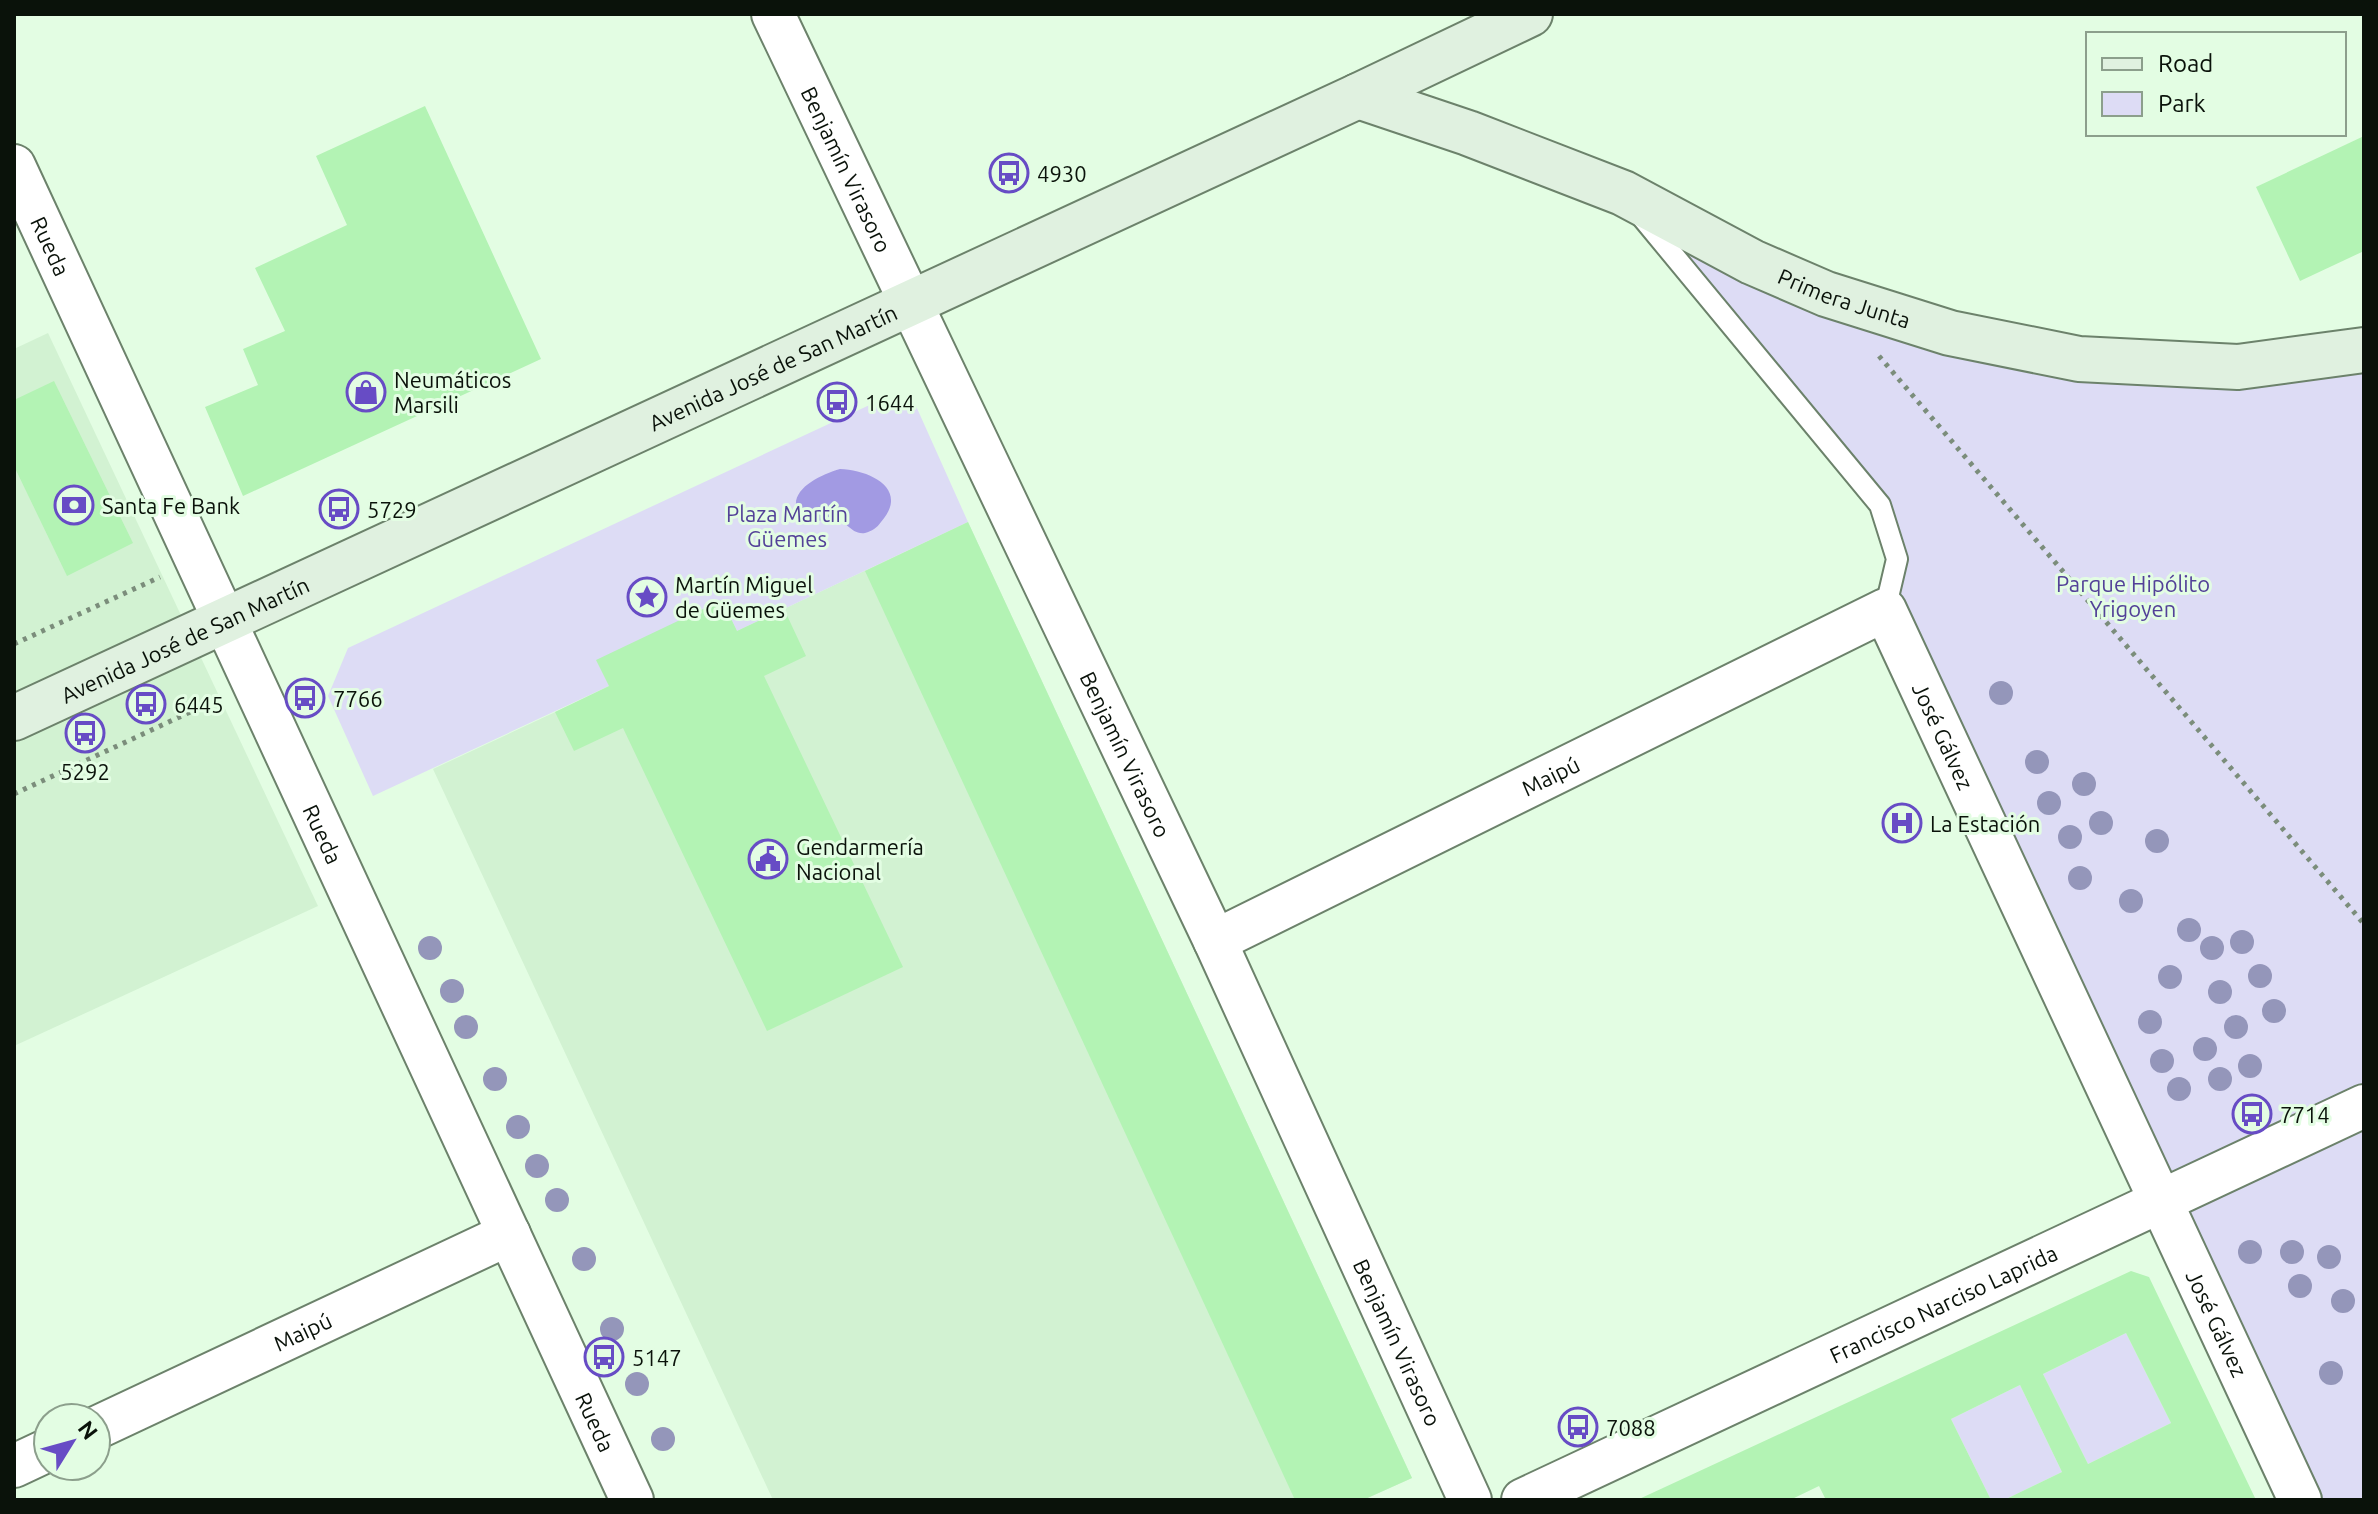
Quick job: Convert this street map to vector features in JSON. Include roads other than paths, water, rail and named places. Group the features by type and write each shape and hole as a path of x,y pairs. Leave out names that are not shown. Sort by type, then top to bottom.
{"main road":[{"name":"Avenida José de San Martín","path":"14,718 1530,14"},
{"name":"Primera Junta","path":"1358,96 1468,133 1623,193 1752,262 1826,294 1950,333 2079,359 2238,367 2364,350"}],"street":[{"name":"Benjamín Virasoro","path":"773,14 1215,941 1470,1500"},
{"name":"Rueda","path":"14,166 632,1500"},
{"name":"Maipú","path":"1215,941 1885,610"},
{"name":"José Gálvez","path":"1885,610 2300,1500"},
{"name":"Francisco Narciso Laprida","path":"1523,1500 2364,1106"},
{"name":"Maipú","path":"112,1420 509,1234"}],"lane":[{"path":"1623,193 1880,505 1897,559 1885,610"}],"place":[{"name":"4930","path":"1009,173"},
{"name":"Neumáticos Marsili","path":"366,392"},
{"name":"1644","path":"837,402"},
{"name":"Santa Fe Bank","path":"74,505"},
{"name":"5729","path":"339,509"},
{"name":"Martín Miguel de Güemes","path":"647,597"},
{"name":"7766","path":"305,698"},
{"name":"6445","path":"146,704"},
{"name":"5292","path":"85,733"},
{"name":"La Estación","path":"1902,823"},
{"name":"Gendarmería Nacional","path":"768,859"},
{"name":"7714","path":"2252,1114"},
{"name":"5147","path":"604,1357"},
{"name":"7088","path":"1578,1427"}],"park label":[{"name":"Plaza Martín Güemes","path":"787,526"},
{"name":"Parque Hipólito Yrigoyen","path":"2133,596"}]}
